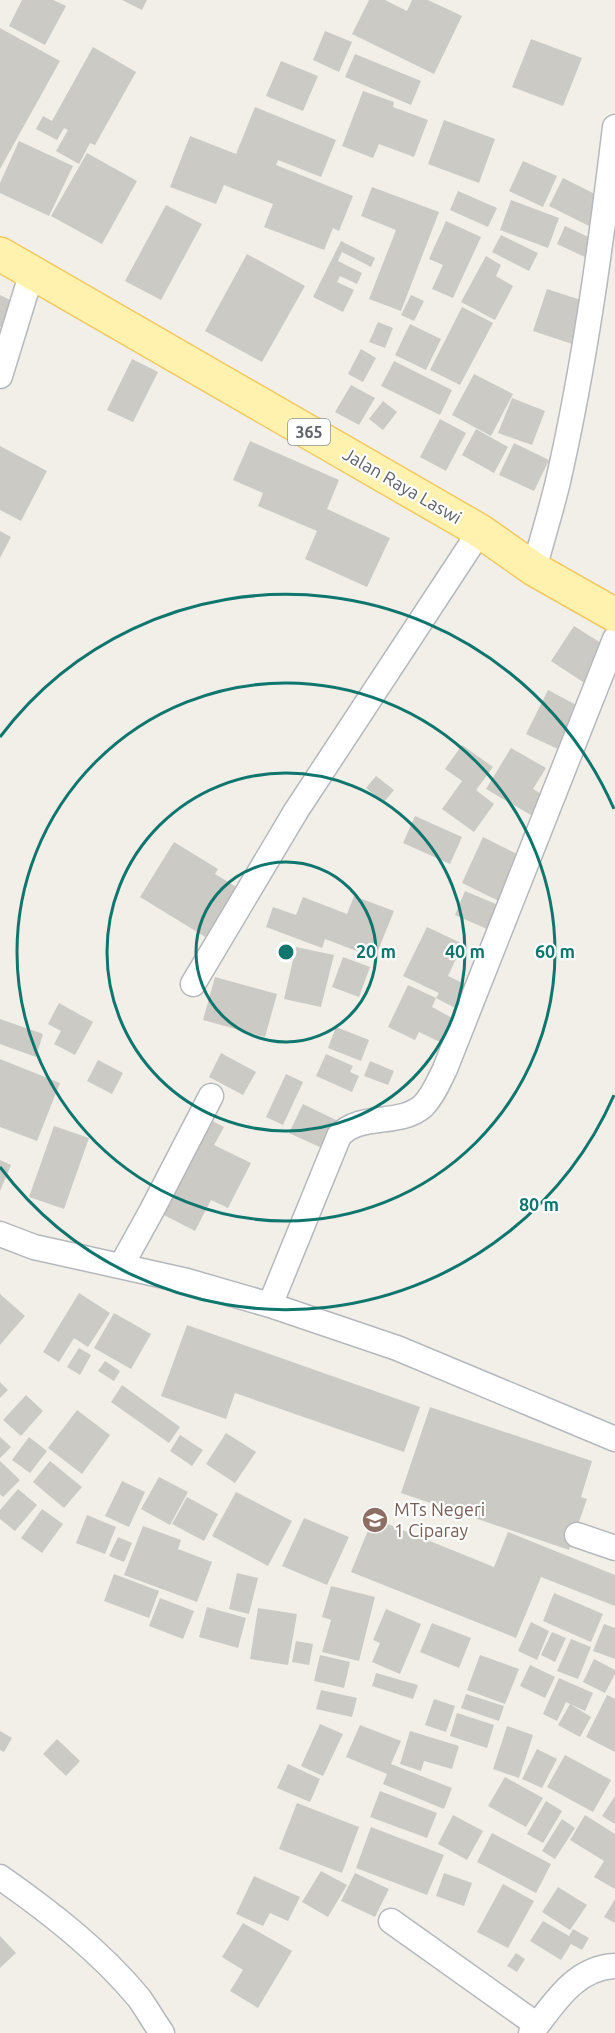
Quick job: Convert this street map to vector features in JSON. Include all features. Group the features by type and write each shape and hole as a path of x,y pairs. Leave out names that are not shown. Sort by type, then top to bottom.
{"main road":[{"name":"Jalan Raya Laswi","path":"0,254 480,531 534,569 615,615"}],"street":[{"path":"534,569 559,479 578,383 595,280 615,127"},
{"path":"0,376 32,272"},
{"path":"193,984 296,811 480,531"},
{"path":"270,1305 339,1136 347,1128 357,1124 388,1120 414,1112 428,1100 435,1089 445,1069 615,639"},
{"path":"121,1266 211,1096"},
{"path":"0,1234 34,1247 187,1281 270,1305 397,1348 615,1439"},
{"path":"577,1535 615,1548"},
{"path":"0,1877 34,1901 98,1956 140,1999 162,2033"},
{"path":"391,1921 534,2029 561,1994 583,1975 596,1969 615,1966"}],"building":[{"path":"22,0 53,0 66,6 45,45 9,26"},
{"path":"122,0 147,0 142,10"},
{"path":"369,0 385,0 407,11 412,0 428,0 462,16 434,74 352,34"},
{"path":"0,28 60,61 0,169"},
{"path":"325,31 352,42 339,72 313,60"},
{"path":"531,39 582,58 563,106 512,87"},
{"path":"93,47 136,72 95,145 90,143 79,164 56,151 68,130 64,128 57,140 36,129 43,116 52,121"},
{"path":"355,54 421,81 411,105 345,77"},
{"path":"281,61 318,76 303,111 266,96"},
{"path":"363,91 394,102 393,107 428,120 414,157 379,144 373,158 342,146"},
{"path":"255,107 336,140 321,177 278,160 276,165 353,196 339,231 333,228 324,250 264,227 273,204 224,185 216,204 170,187 190,136 236,154"},
{"path":"444,120 495,139 479,183 428,164"},
{"path":"19,141 73,166 49,216 0,193 0,183"},
{"path":"87,153 137,181 102,244 51,216"},
{"path":"523,161 557,176 543,207 509,191"},
{"path":"563,178 603,198 589,226 549,206"},
{"path":"372,187 439,212 401,311 369,299 396,230 361,216"},
{"path":"458,191 497,208 488,227 450,210"},
{"path":"511,200 559,218 548,248 500,230"},
{"path":"166,205 202,224 161,300 125,281"},
{"path":"446,221 481,237 453,298 432,289 443,265 429,259"},
{"path":"565,226 595,240 587,258 557,244"},
{"path":"501,235 538,253 529,271 492,252"},
{"path":"341,241 375,258 371,267 342,252 338,261 362,273 357,284 340,276 337,282 354,290 343,312 313,297"},
{"path":"247,254 305,286 262,362 205,331"},
{"path":"486,256 501,265 496,276 513,286 495,320 461,302"},
{"path":"547,289 587,302 572,344 533,331"},
{"path":"0,295 14,302 2,328 0,327"},
{"path":"411,295 424,301 414,321 401,315"},
{"path":"462,307 493,323 460,385 430,370"},
{"path":"378,322 393,328 385,348 369,342"},
{"path":"410,324 441,339 426,370 395,355"},
{"path":"361,349 376,358 363,382 348,374"},
{"path":"132,359 158,372 133,422 107,410"},
{"path":"394,361 452,390 440,415 381,386"},
{"path":"474,374 513,394 491,436 452,415"},
{"path":"351,385 375,398 359,425 335,412"},
{"path":"512,398 545,411 532,445 498,433"},
{"path":"383,401 397,412 383,430 369,419"},
{"path":"440,419 466,433 446,471 420,457"},
{"path":"476,429 508,447 494,473 462,455"},
{"path":"250,441 339,480 327,509 390,538 367,587 305,559 317,531 258,506 263,493 233,480"},
{"path":"514,443 549,460 534,491 499,475"},
{"path":"0,446 47,471 21,521 0,510"},
{"path":"0,531 11,537 0,558"},
{"path":"574,626 609,648 586,684 551,661"},
{"path":"548,690 584,709 562,751 526,734"},
{"path":"462,745 493,767 476,790 494,804 474,832 442,809 462,781 445,769"},
{"path":"511,748 546,768 533,789 548,798 536,818 486,789"},
{"path":"376,776 394,790 384,802 366,788"},
{"path":"415,816 462,837 450,864 403,843"},
{"path":"483,837 521,856 505,904 462,883"},
{"path":"174,842 218,869 215,874 238,888 207,938 140,897"},
{"path":"465,891 498,905 487,929 455,915"},
{"path":"354,896 394,911 375,958 325,939 322,948 266,927 273,907 296,915 303,897 347,914"},
{"path":"427,927 463,944 448,976 471,987 459,1010 436,998 439,993 403,976"},
{"path":"296,947 334,955 321,1007 284,999"},
{"path":"343,957 370,967 359,997 332,987"},
{"path":"215,977 277,994 265,1037 203,1020"},
{"path":"408,985 436,998 432,1007 454,1019 442,1043 419,1032 415,1040 388,1027"},
{"path":"59,1003 93,1022 75,1055 54,1044 61,1031 48,1024"},
{"path":"0,1019 43,1034 36,1057 0,1044"},
{"path":"336,1027 369,1040 361,1061 328,1048"},
{"path":"221,1053 256,1072 243,1095 209,1077"},
{"path":"326,1054 353,1066 350,1072 359,1076 352,1092 316,1076"},
{"path":"0,1059 60,1083 37,1141 0,1127"},
{"path":"98,1060 123,1073 112,1094 87,1081"},
{"path":"370,1061 394,1071 388,1085 364,1076"},
{"path":"286,1074 303,1082 283,1125 266,1117"},
{"path":"303,1104 338,1121 324,1149 289,1133"},
{"path":"205,1117 224,1127 214,1145 251,1163 228,1208 211,1200 195,1231 156,1211"},
{"path":"54,1126 89,1138 64,1209 29,1197"},
{"path":"0,1160 11,1165 0,1191"},
{"path":"79,1293 110,1313 88,1347 74,1338 59,1362 43,1352"},
{"path":"0,1294 25,1316 0,1345"},
{"path":"114,1313 151,1334 131,1369 94,1348"},
{"path":"187,1325 420,1407 404,1452 235,1393 226,1419 161,1396"},
{"path":"79,1348 91,1355 80,1375 67,1367"},
{"path":"105,1361 120,1371 114,1381 98,1371"},
{"path":"0,1382 8,1390 0,1398"},
{"path":"122,1385 180,1427 169,1443 111,1402"},
{"path":"26,1395 43,1411 21,1436 3,1420"},
{"path":"430,1407 592,1461 581,1497 587,1499 569,1550 401,1493"},
{"path":"77,1410 110,1435 82,1474 48,1448"},
{"path":"226,1433 256,1452 235,1483 206,1464"},
{"path":"180,1435 203,1450 192,1466 170,1451"},
{"path":"0,1437 11,1447 0,1458"},
{"path":"29,1437 47,1451 30,1473 12,1460"},
{"path":"0,1461 20,1480 3,1497 0,1494"},
{"path":"50,1461 82,1487 64,1508 33,1482"},
{"path":"159,1477 188,1492 170,1525 141,1509"},
{"path":"122,1481 145,1492 129,1527 105,1516"},
{"path":"18,1489 37,1505 15,1531 0,1519 0,1510"},
{"path":"236,1492 292,1521 268,1566 212,1536"},
{"path":"187,1497 218,1514 204,1541 172,1524"},
{"path":"42,1509 63,1524 42,1553 21,1538"},
{"path":"87,1515 116,1527 105,1554 76,1543"},
{"path":"304,1518 349,1537 327,1585 282,1566"},
{"path":"373,1518 494,1567 508,1532 615,1575 615,1606 541,1577 516,1638 351,1572"},
{"path":"143,1526 181,1540 178,1549 212,1562 197,1602 124,1575"},
{"path":"118,1537 132,1543 124,1562 109,1556"},
{"path":"237,1573 258,1578 249,1614 229,1609"},
{"path":"114,1574 159,1591 149,1618 104,1601"},
{"path":"331,1586 375,1597 359,1661 322,1652 331,1620 322,1617"},
{"path":"554,1593 603,1614 591,1642 543,1621"},
{"path":"160,1598 194,1611 183,1639 149,1626"},
{"path":"207,1607 246,1618 238,1648 199,1637"},
{"path":"258,1608 297,1614 288,1665 250,1659"},
{"path":"386,1609 421,1624 400,1674 372,1662 380,1643 373,1640"},
{"path":"531,1622 549,1631 537,1660 518,1651"},
{"path":"432,1623 471,1638 459,1668 420,1652"},
{"path":"604,1624 615,1628 615,1659 593,1651"},
{"path":"552,1632 566,1638 555,1662 541,1655"},
{"path":"571,1639 591,1647 578,1679 557,1671"},
{"path":"296,1641 313,1644 309,1665 292,1662"},
{"path":"320,1655 350,1662 344,1688 314,1681"},
{"path":"480,1655 519,1669 505,1704 467,1690"},
{"path":"594,1659 615,1670 605,1693 583,1682"},
{"path":"530,1665 555,1677 545,1698 520,1686"},
{"path":"376,1673 418,1685 413,1699 372,1686"},
{"path":"559,1678 593,1693 585,1711 566,1702 557,1721 543,1714"},
{"path":"321,1690 357,1698 352,1717 316,1709"},
{"path":"466,1694 504,1706 499,1721 461,1708"},
{"path":"607,1695 615,1699 615,1752 586,1737"},
{"path":"434,1699 455,1706 446,1732 425,1725"},
{"path":"570,1704 591,1717 580,1737 558,1725"},
{"path":"457,1713 494,1725 487,1748 450,1736"},
{"path":"320,1724 343,1734 323,1776 301,1766"},
{"path":"360,1725 401,1741 391,1764 452,1788 444,1809 383,1784 387,1774 346,1757"},
{"path":"507,1726 533,1735 519,1778 493,1769"},
{"path":"0,1731 12,1738 4,1752 0,1750"},
{"path":"410,1731 459,1746 452,1769 424,1761 421,1771 400,1764"},
{"path":"57,1739 80,1761 66,1776 43,1754"},
{"path":"537,1749 557,1759 542,1788 522,1779"},
{"path":"565,1755 611,1780 593,1812 547,1787"},
{"path":"288,1764 320,1779 310,1802 277,1788"},
{"path":"505,1777 543,1798 526,1827 488,1806"},
{"path":"380,1791 437,1813 427,1838 370,1817"},
{"path":"615,1796 615,1824 602,1816"},
{"path":"546,1801 562,1811 543,1843 527,1834"},
{"path":"297,1803 359,1827 342,1873 279,1849"},
{"path":"453,1815 483,1831 467,1860 438,1844"},
{"path":"585,1815 615,1834 615,1889 594,1877 604,1861 570,1840"},
{"path":"562,1819 575,1828 555,1859 542,1851"},
{"path":"371,1827 444,1855 427,1895 356,1868"},
{"path":"492,1833 551,1864 536,1893 477,1862"},
{"path":"321,1871 347,1885 328,1917 302,1902"},
{"path":"355,1873 389,1889 375,1917 341,1901"},
{"path":"444,1873 472,1883 464,1906 436,1896"},
{"path":"254,1876 300,1897 288,1921 270,1913 263,1926 236,1914"},
{"path":"503,1884 534,1901 508,1948 477,1932"},
{"path":"558,1887 587,1905 570,1930 542,1912"},
{"path":"615,1899 615,1923 604,1917"},
{"path":"543,1921 569,1936 573,1929 589,1938 582,1950 571,1944 561,1960 530,1941"},
{"path":"243,1923 292,1951 258,2008 230,1991 243,1970 222,1957"},
{"path":"0,1936 16,1953 0,1968"},
{"path":"516,1953 525,1959 517,1972 507,1966"}],"place":[{"name":"MTs Negeri 1 Ciparay","path":"375,1520"}]}
